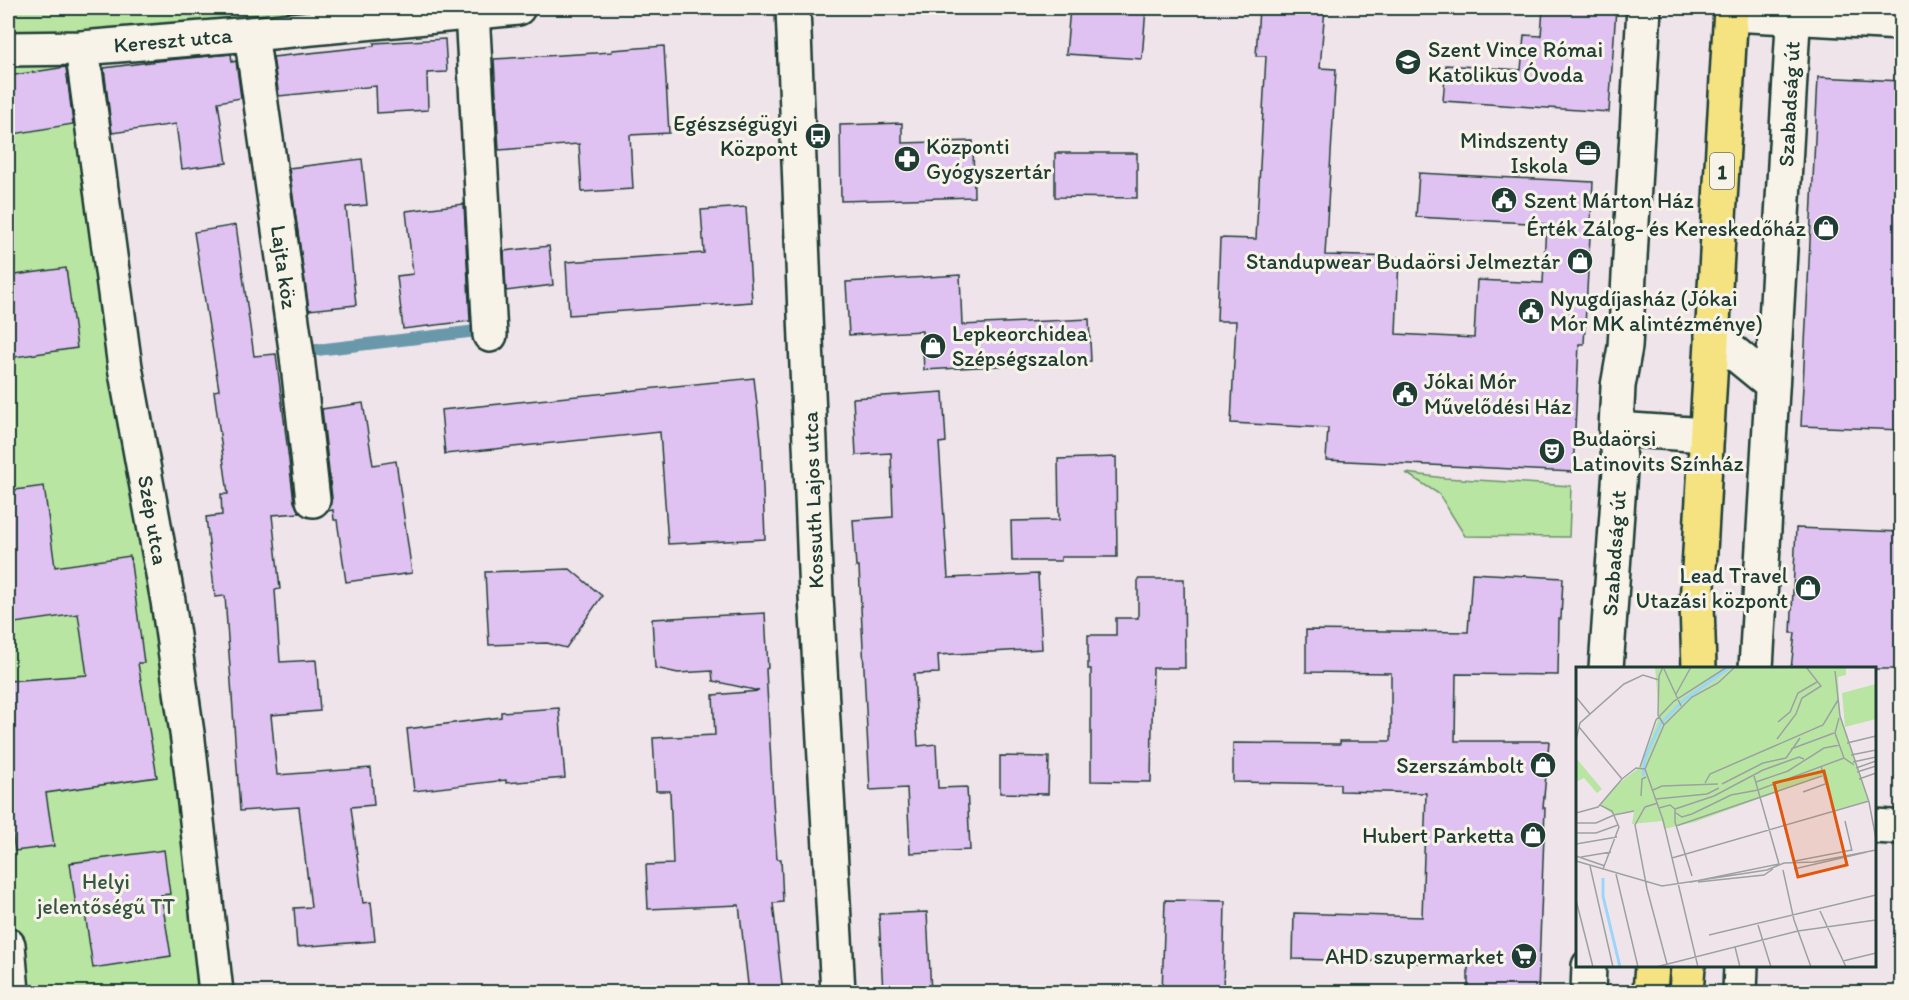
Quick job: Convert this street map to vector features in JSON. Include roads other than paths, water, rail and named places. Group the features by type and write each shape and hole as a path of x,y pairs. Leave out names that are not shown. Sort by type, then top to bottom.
{"main road":[{"name":"1","path":"1699,667 1697,604 1731,11"},
{"name":"1","path":"1682,667 1697,604"},
{"path":"1650,993 1652,967"},
{"path":"1686,993 1688,967"}],"street":[{"name":"Kereszt utca","path":"8,48 82,48 518,8"},
{"name":"Kossuth Lajos utca","path":"793,8 816,596 838,993"},
{"name":"Szabadság út","path":"1606,667 1620,470 1616,429 1618,386 1625,347 1644,8"},
{"path":"1731,11 1794,13 1902,23"},
{"path":"472,12 490,334"},
{"name":"Szabadság út","path":"1756,667 1794,13"},
{"name":"Lajta köz","path":"251,34 297,356 313,500"},
{"name":"Szép utca","path":"82,48 125,367 168,601 186,729 216,993"},
{"path":"1712,335 1772,384"},
{"path":"1616,429 1706,435"},
{"path":"8,945 12,993"},
{"path":"1588,993 1589,967"},
{"path":"1740,993 1741,967"}],"waterway":[{"path":"300,352 485,330"}],"place":[{"name":"Szent Vince Római Katolikus Óvoda","path":"1408,62"},
{"name":"Egészségügyi Központ","path":"818,136"},
{"name":"Mindszenty Iskola","path":"1588,153"},
{"name":"Központi Gyógyszertár","path":"907,159"},
{"name":"Szent Márton Ház","path":"1504,200"},
{"name":"Érték Zálog- és Kereskedőház","path":"1826,228"},
{"name":"Standupwear Budaörsi Jelmeztár","path":"1580,261"},
{"name":"Nyugdíjasház (Jókai Mór MK alintézménye)","path":"1531,311"},
{"name":"Lepkeorchidea Szépségszalon","path":"933,346"},
{"name":"Jókai Mór Művelődési Ház","path":"1405,394"},
{"name":"Budaörsi Latinovits Színház","path":"1552,451"},
{"name":"Lead Travel Utazási központ","path":"1808,588"},
{"name":"Szerszámbolt","path":"1543,765"},
{"name":"Hubert Parketta","path":"1533,835"},
{"name":"AHD szupermarket","path":"1524,956"}],"park label":[{"name":"Helyi jelentőségű TT","path":"106,894"}]}
